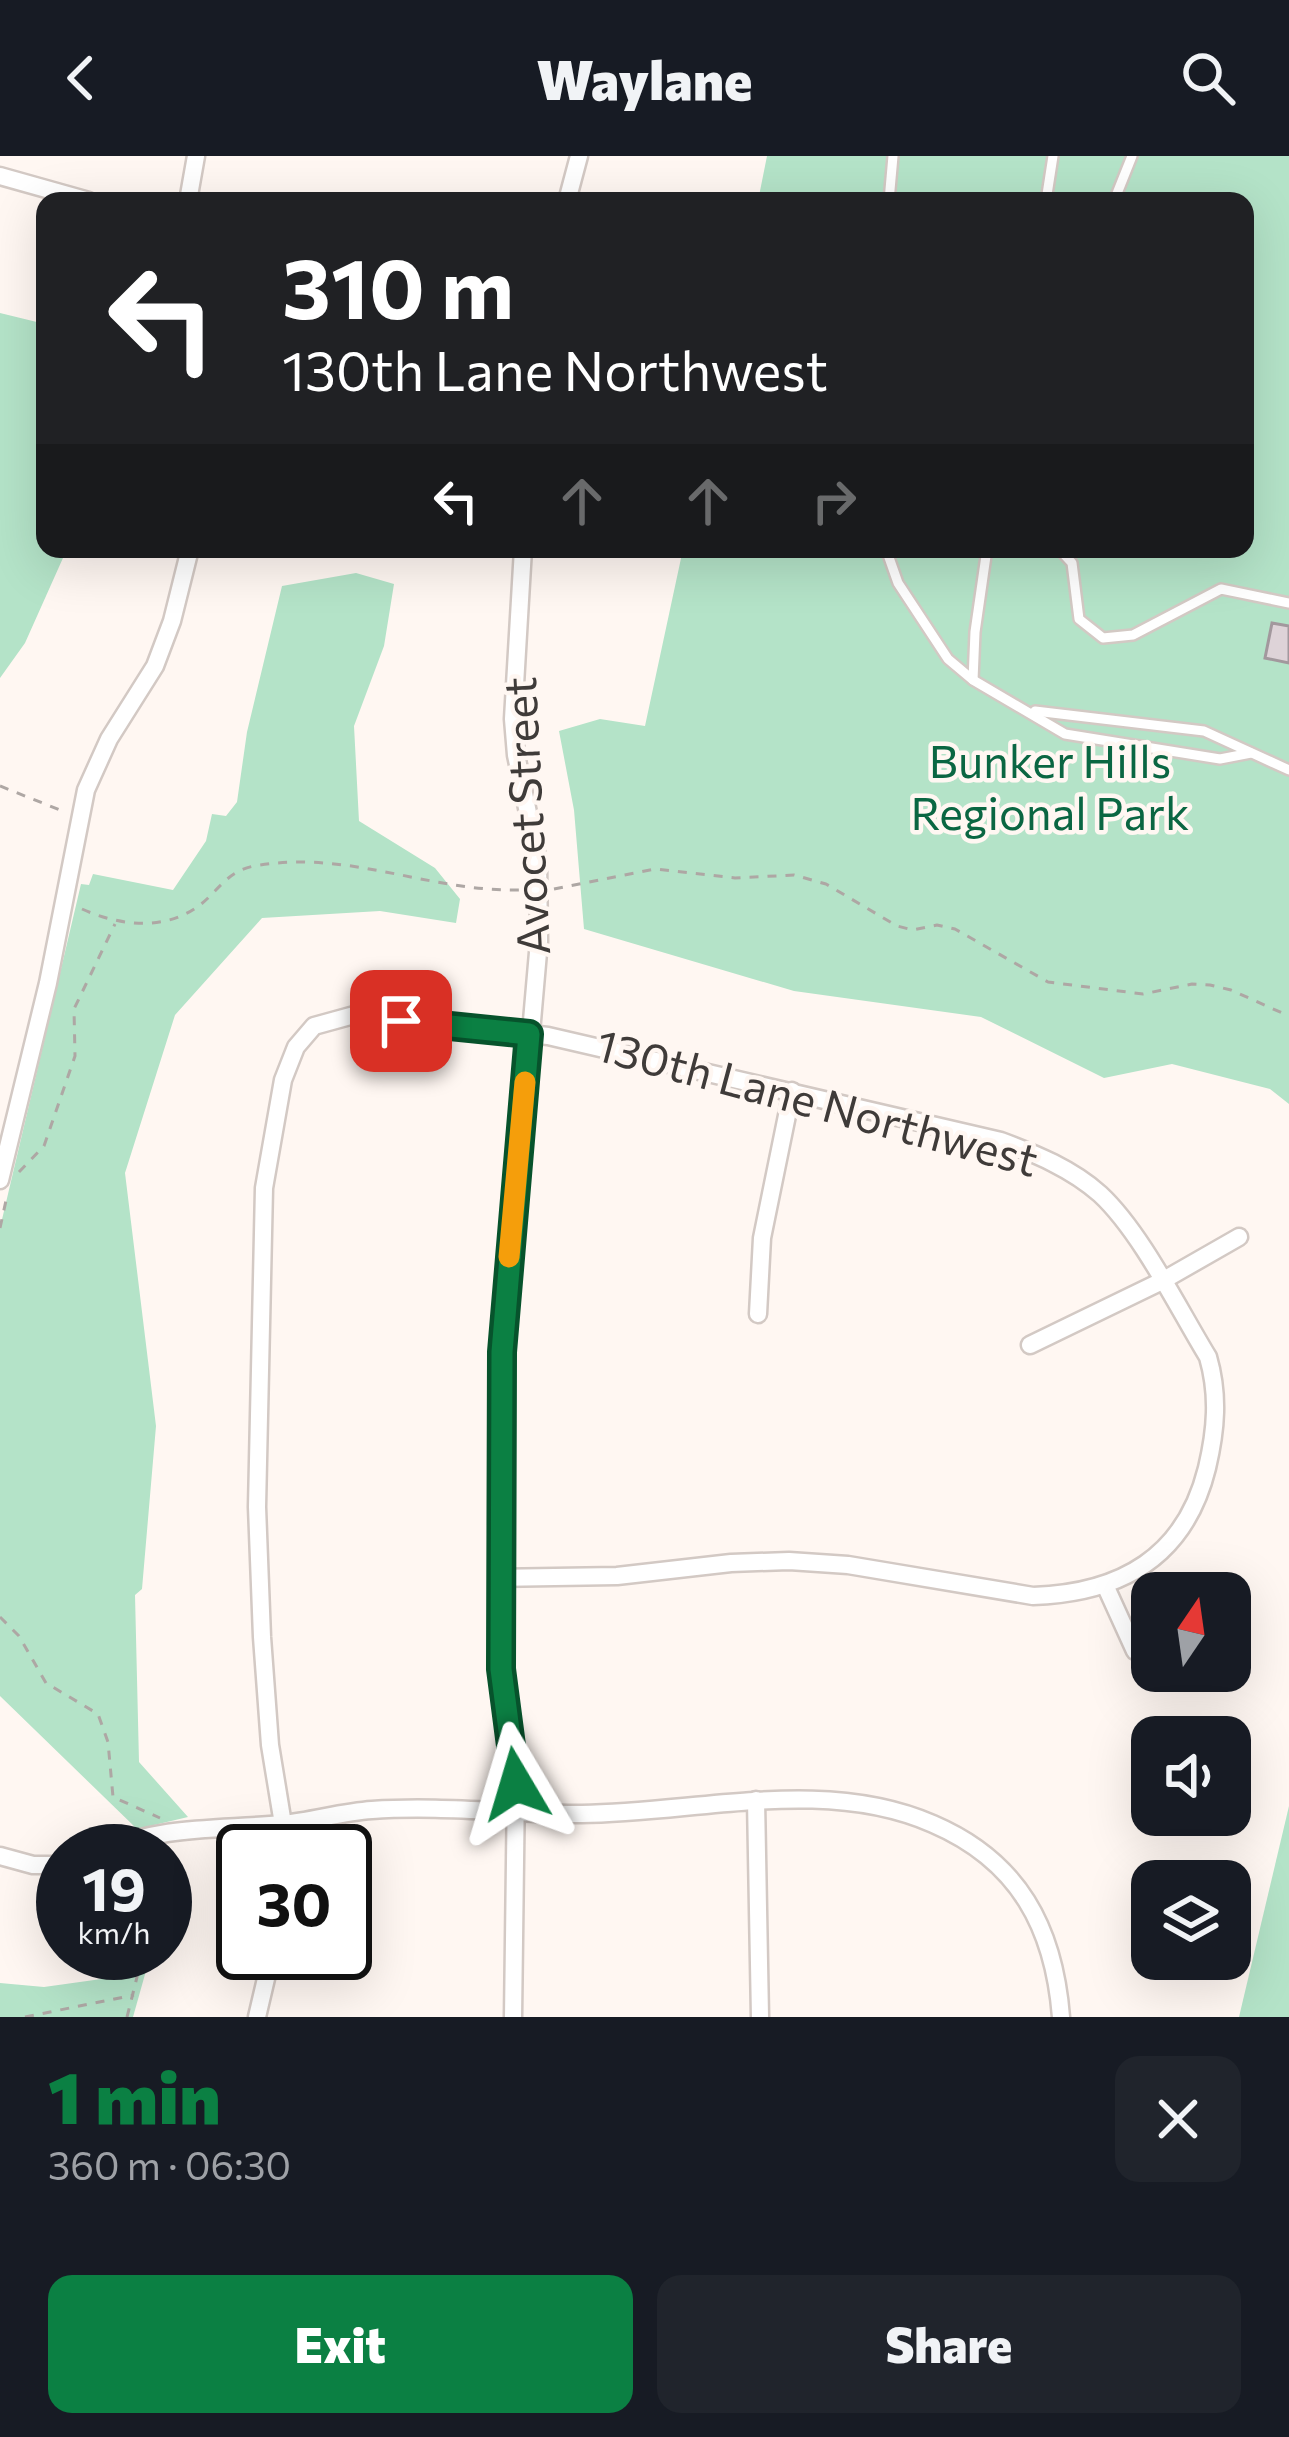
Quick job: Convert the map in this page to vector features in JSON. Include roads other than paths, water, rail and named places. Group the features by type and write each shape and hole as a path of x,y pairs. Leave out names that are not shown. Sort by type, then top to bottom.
{"street":[{"path":"190,192 196,156"},
{"path":"570,192 579,156"},
{"path":"0,176 57,192"},
{"path":"0,1180 97,762 159,655 187,558"},
{"name":"Avocet Street","path":"513,2017 517,1814 501,1669 502,1352 539,941 538,861 513,719 522,558"},
{"name":"130th Lane Northwest","path":"283,1824 270,1744 256,1507 264,1188 283,1081 296,1046 314,1026 354,1016 596,1044 1001,1141 1042,1156 1099,1192 1162,1281"},
{"path":"758,1314 762,1238 792,1091"},
{"path":"1030,1345 1162,1281 1239,1237"},
{"path":"500,1578 617,1576 789,1561 848,1565 1033,1596 1105,1585 1145,1565 1178,1537 1200,1494 1215,1434 1215,1381 1208,1357 1162,1281"},
{"path":"1105,1585 1131,1640"},
{"path":"283,1824 372,1810 652,1812 756,1800 859,1803 902,1812 976,1848 1024,1894 1057,1969 1060,2017"},
{"path":"756,1800 760,2017"},
{"path":"0,1856 36,1865"},
{"path":"257,2017 266,1980"}],"lane":[{"path":"890,192 893,156"},
{"path":"1047,192 1053,156"},
{"path":"1118,192 1132,156"},
{"path":"889,558 898,583 948,659 973,680 1065,734 1220,759 1251,753"},
{"path":"973,680 986,558"},
{"path":"1067,558 1072,563 1079,619 1103,638 1133,635 1221,589 1289,603"},
{"path":"1030,710 1204,731 1289,770"}],"park label":[{"name":"Bunker Hills Regional Park","path":"1050,788"}]}
